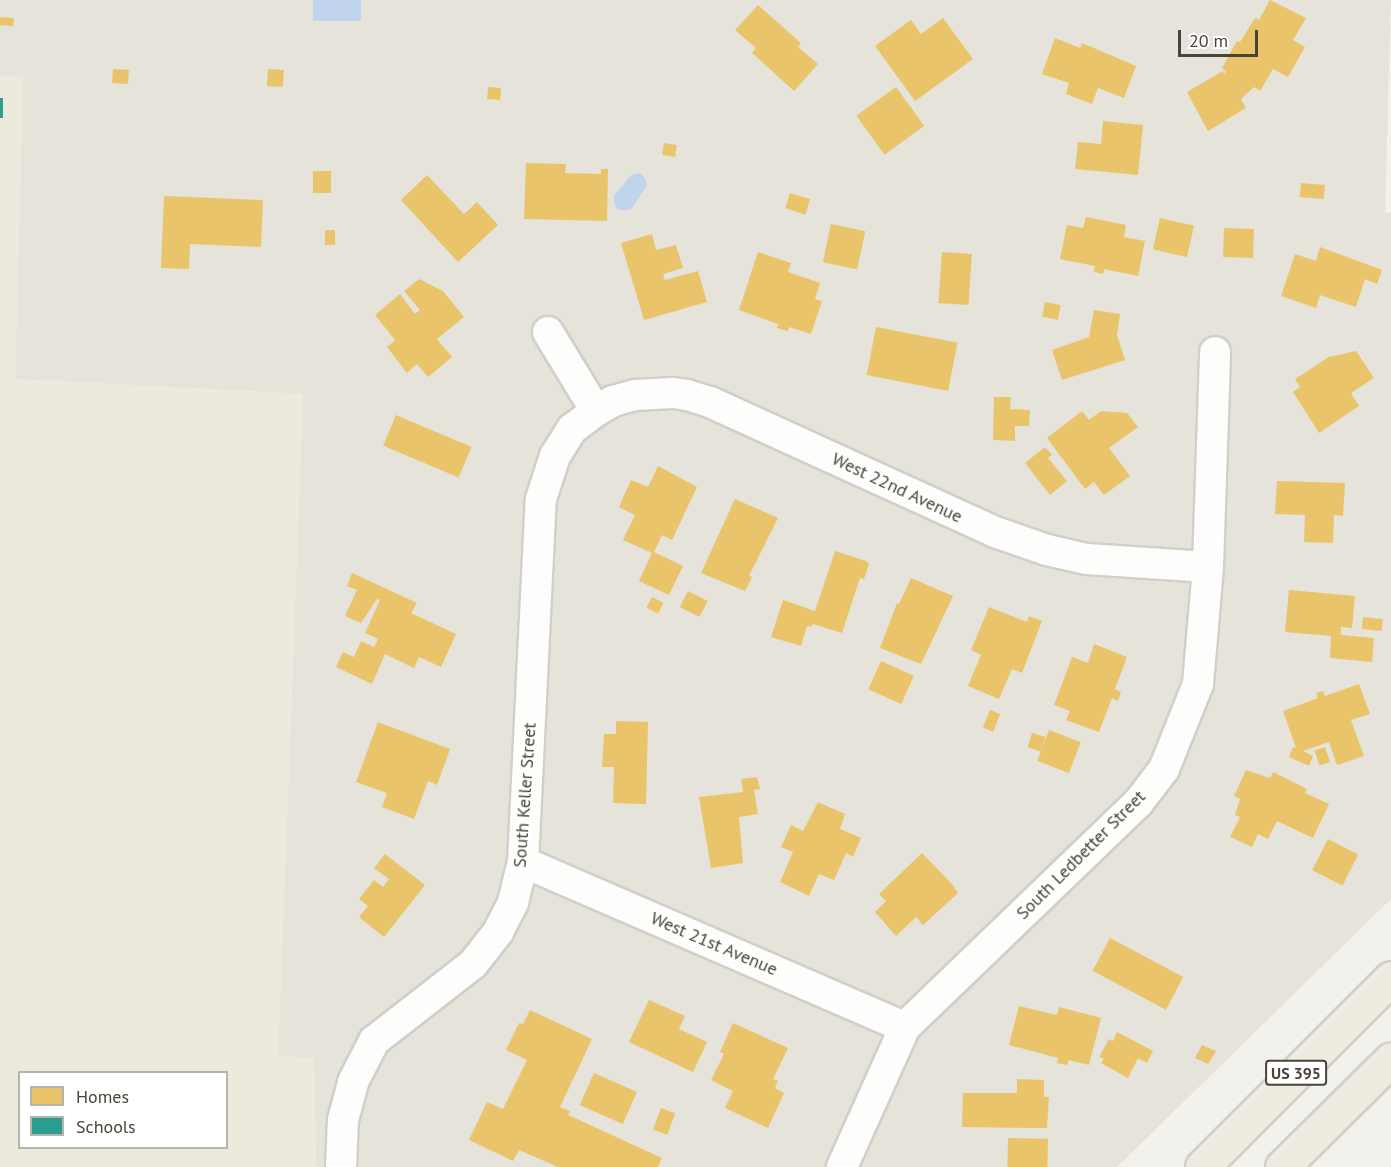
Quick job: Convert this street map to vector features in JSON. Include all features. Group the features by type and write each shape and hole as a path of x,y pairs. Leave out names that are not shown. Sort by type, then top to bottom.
{"highway":[{"name":"US 395","path":"1202,1167 1391,978"},
{"name":"US 395","path":"1282,1167 1391,1059"}],"street":[{"path":"548,332 596,411"},
{"name":"South Ledbetter Street","path":"842,1167 905,1027 1138,803 1164,768 1198,684 1208,567 1215,352"},
{"name":"West 22nd Avenue","path":"596,411 613,401 636,395 658,393 687,395 710,402 995,532 1047,550 1087,559 1208,567"},
{"name":"South Keller Street","path":"341,1167 344,1120 353,1082 374,1041 473,964 503,922 513,902 523,862 541,499 555,456 572,429 596,411"},
{"name":"West 21st Avenue","path":"523,862 905,1027"}],"shaded area":[{"path":"0,0 1391,0 1385,212 1391,213 1391,899 1117,1167 316,1167 314,1059 278,1056 303,394 15,379 23,78 0,75"},
{"path":"0,75 23,77 15,379 303,394 278,1055 314,1059 316,1167 0,1167"}],"water":[{"path":"313,0 361,0 361,21 313,21"},
{"path":"640,173 646,179 647,185 632,208 625,211 618,209 614,203 614,196 631,175"}],"building: Homes":[{"path":"1270,0 1306,18 1293,40 1305,47 1288,77 1273,69 1260,91 1254,87 1241,99 1246,108 1208,131 1187,92 1223,71 1224,74 1226,71 1222,68 1237,41 1240,42 1255,18 1259,20"},
{"path":"758,5 801,43 798,47 818,64 794,91 752,53 756,48 735,30"},
{"path":"0,17 14,18 13,26 0,25"},
{"path":"943,18 973,59 915,101 875,46 911,20 921,34"},
{"path":"1055,38 1080,48 1082,43 1136,66 1124,98 1098,88 1092,104 1066,94 1069,83 1042,74"},
{"path":"113,69 129,70 128,84 112,83"},
{"path":"268,69 284,70 283,87 267,86"},
{"path":"488,87 501,88 500,100 487,99"},
{"path":"896,87 924,126 885,155 856,116"},
{"path":"1103,121 1143,125 1138,175 1075,169 1078,142 1101,144"},
{"path":"664,143 677,145 675,157 662,155"},
{"path":"526,163 566,164 565,173 601,174 601,169 608,169 607,221 524,219"},
{"path":"313,171 331,171 331,193 313,193"},
{"path":"427,175 464,214 477,202 498,225 458,262 401,200"},
{"path":"1301,183 1325,185 1324,199 1300,197"},
{"path":"790,193 810,199 805,214 785,208"},
{"path":"164,196 263,200 261,247 190,244 189,269 161,268"},
{"path":"1086,217 1126,225 1124,237 1145,241 1138,276 1104,269 1103,274 1094,272 1095,266 1060,259 1067,225 1083,228"},
{"path":"1160,218 1194,226 1187,257 1153,249"},
{"path":"831,224 865,231 857,269 823,262"},
{"path":"1224,228 1254,229 1253,258 1223,257"},
{"path":"325,230 335,230 335,245 325,245"},
{"path":"652,234 656,250 676,245 683,268 663,274 665,280 698,271 707,302 644,320 621,243"},
{"path":"1320,247 1382,270 1377,284 1365,279 1356,307 1320,295 1316,308 1281,296 1295,254 1316,261"},
{"path":"758,252 791,263 788,272 820,283 815,299 822,301 811,334 789,327 788,331 777,328 778,324 739,310"},
{"path":"942,252 972,254 968,305 938,303"},
{"path":"419,279 443,291 464,317 437,339 452,357 428,377 417,364 407,373 387,347 395,340 375,315 400,294 415,314 420,310 404,291"},
{"path":"1045,302 1061,305 1058,320 1042,317"},
{"path":"1094,310 1120,314 1117,335 1125,360 1062,380 1052,350 1089,337"},
{"path":"876,327 957,343 948,391 867,375"},
{"path":"1356,351 1374,378 1351,393 1359,406 1319,433 1293,392 1300,387 1295,379 1329,357"},
{"path":"994,397 1011,397 1010,409 1030,410 1029,426 1015,426 1015,441 993,440"},
{"path":"1082,411 1089,420 1101,411 1127,413 1138,427 1109,448 1130,476 1104,495 1094,482 1085,489 1047,438"},
{"path":"396,415 471,447 459,477 383,445"},
{"path":"1045,447 1052,455 1048,458 1067,481 1050,495 1025,463"},
{"path":"658,466 697,487 672,540 662,535 654,552 683,566 669,595 639,581 652,553 623,540 635,515 619,507 631,480 648,487"},
{"path":"1277,481 1345,483 1343,516 1334,515 1333,543 1304,542 1305,515 1275,514"},
{"path":"735,499 778,518 749,576 752,577 745,591 701,573"},
{"path":"835,551 869,564 864,579 860,578 842,633 813,624 811,627 807,626 801,646 771,637 783,600 815,611"},
{"path":"352,573 417,603 411,613 456,634 441,667 419,657 414,668 385,654 372,684 336,667 343,652 354,657 361,641 374,647 378,639 365,633 380,600 377,599 361,623 345,616 357,590 347,586"},
{"path":"911,578 953,596 921,664 880,648 897,603 899,604"},
{"path":"1289,590 1355,596 1352,628 1341,627 1341,635 1374,638 1372,662 1330,658 1331,636 1285,632"},
{"path":"688,591 708,601 699,617 680,607"},
{"path":"652,597 664,603 658,614 647,608"},
{"path":"989,607 1027,622 1029,616 1042,621 1022,673 1012,669 999,699 968,686 981,655 971,650"},
{"path":"1363,617 1383,619 1382,631 1362,629"},
{"path":"1094,644 1127,657 1115,689 1121,692 1118,701 1112,698 1099,732 1066,720 1070,711 1054,705 1072,657 1088,663"},
{"path":"881,661 914,676 901,704 868,689"},
{"path":"1359,684 1370,714 1351,720 1364,756 1337,765 1329,742 1303,751 1313,756 1309,766 1289,757 1293,747 1296,748 1283,711 1318,698 1316,693 1323,691 1325,696"},
{"path":"990,710 1000,714 993,732 983,728"},
{"path":"616,721 648,722 646,804 613,803 614,767 602,767 604,734 616,734"},
{"path":"378,722 450,749 437,785 428,781 414,819 382,807 387,793 356,782"},
{"path":"1049,730 1081,742 1069,773 1037,761"},
{"path":"1032,733 1045,737 1041,751 1028,747"},
{"path":"1325,747 1330,762 1319,766 1315,750"},
{"path":"1246,770 1270,778 1273,772 1307,789 1305,793 1329,804 1313,838 1277,821 1268,839 1258,834 1252,847 1230,837 1240,817 1235,815 1240,799 1234,796"},
{"path":"757,777 760,789 754,790 758,814 739,817 743,863 711,868 699,797 743,792 741,779"},
{"path":"818,802 845,814 840,829 861,838 853,857 846,853 834,880 819,874 809,896 780,882 793,852 781,847 791,825 803,831"},
{"path":"1328,839 1358,854 1342,886 1312,870"},
{"path":"922,853 958,893 923,925 916,917 896,936 875,912 886,901 879,894"},
{"path":"385,854 425,885 384,937 359,917 368,906 359,899 374,880 383,887 389,879 374,868"},
{"path":"1110,938 1183,977 1166,1010 1093,971"},
{"path":"649,1000 685,1016 679,1029 707,1042 693,1072 629,1042"},
{"path":"1019,1006 1057,1015 1059,1007 1101,1018 1089,1065 1069,1060 1067,1065 1057,1063 1058,1058 1009,1045"},
{"path":"530,1010 592,1039 560,1107 570,1111 568,1115 662,1158 658,1167 558,1167 519,1150 513,1161 469,1140 487,1102 503,1109 527,1060 506,1050 519,1023 523,1024"},
{"path":"733,1023 788,1048 773,1079 778,1081 775,1088 784,1093 768,1128 725,1108 733,1091 711,1080 724,1054 720,1052"},
{"path":"1117,1032 1153,1051 1147,1063 1138,1058 1128,1078 1101,1063 1104,1059 1099,1057 1109,1039 1113,1041"},
{"path":"1202,1045 1216,1051 1208,1064 1195,1058"},
{"path":"594,1073 637,1092 623,1124 580,1105"},
{"path":"1017,1079 1044,1080 1044,1097 1049,1097 1047,1128 962,1127 963,1093 1017,1093"},
{"path":"661,1108 675,1113 667,1135 653,1130"},
{"path":"1008,1138 1048,1139 1047,1167 1007,1167"}],"building: Schools":[{"path":"0,98 3,98 3,118 0,118"}]}
